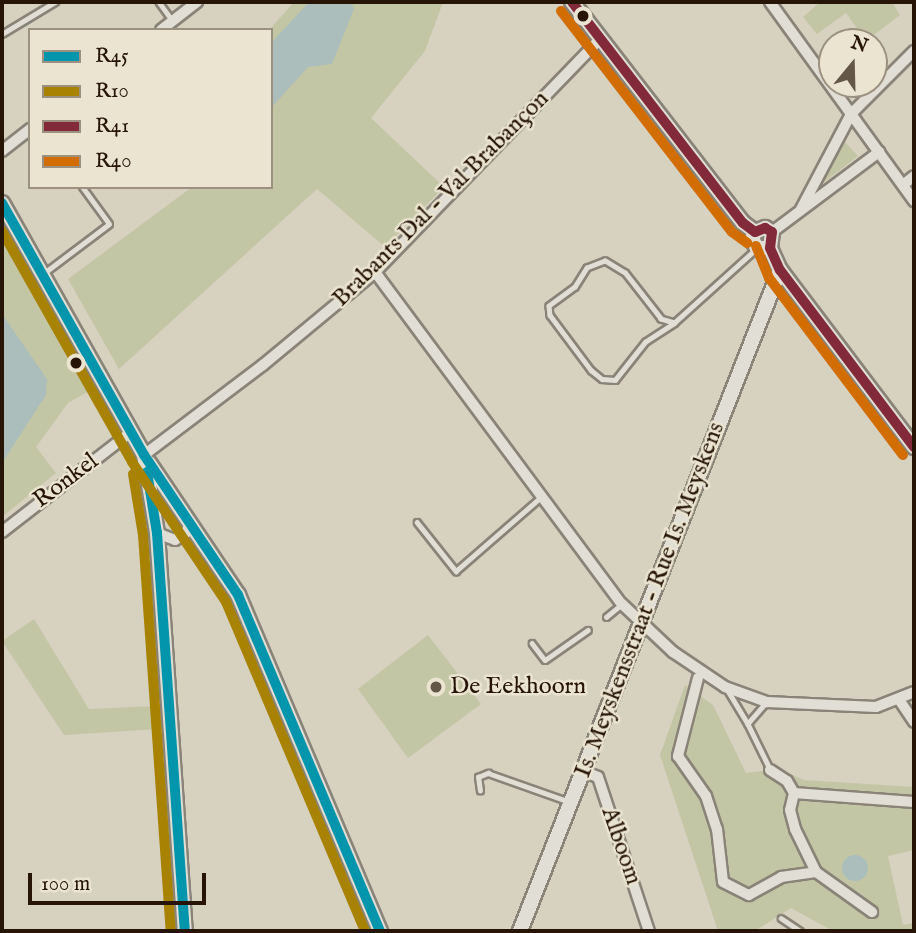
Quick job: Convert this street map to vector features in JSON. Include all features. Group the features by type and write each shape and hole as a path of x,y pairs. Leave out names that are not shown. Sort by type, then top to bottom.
{"street":[{"path":"163,28 197,2"},
{"path":"572,2 743,223 755,232"},
{"path":"770,2 914,201"},
{"name":"Brabants Dal - Val Brabançon","path":"144,455 375,272 600,39"},
{"path":"801,209 851,114 914,51"},
{"path":"2,151 28,132"},
{"path":"764,248 772,232 879,152"},
{"path":"903,185 914,176"},
{"path":"2,203 44,273 144,455 238,595 380,931"},
{"path":"772,232 765,228 755,232 752,239 764,248 914,447"},
{"name":"Is. Meyskensstraat - Rue Is. Meyskens","path":"520,931 780,270"},
{"path":"375,272 622,604 641,625 725,687 767,702 865,708 900,701 914,692"},
{"name":"Ronkel","path":"2,532 131,432"},
{"path":"144,455 158,533 185,931"},
{"path":"156,514 162,503 174,501"},
{"path":"158,533 175,540 187,532 189,522"},
{"path":"698,678 678,756 706,796 717,829 723,882 749,895 781,877 816,872"},
{"path":"900,701 914,722"},
{"path":"770,770 787,781 794,793 790,810 794,828 816,872 872,912"},
{"name":"Alboom","path":"583,771 598,777 649,931"},
{"path":"794,793 914,802"}],"lane":[{"path":"2,34 55,2"},
{"path":"159,2 173,20"},
{"path":"44,273 109,224 83,189"},
{"path":"674,323 661,319 625,273 605,261 592,263 575,287 561,293 549,306 550,315 591,370 609,381 621,377 645,342 674,323 764,248"},
{"path":"416,522 456,571 542,497"},
{"path":"606,617 622,604"},
{"path":"532,643 545,660 588,630"},
{"path":"725,687 748,724 770,770"},
{"path":"748,724 767,702"},
{"path":"480,791 478,777 488,773 570,803"},
{"path":"781,918 800,931"}],"green space":[{"path":"294,2 443,2 425,51 371,118 444,187 385,247 317,189 119,369 68,279 189,189 273,189 273,28 271,28"},
{"path":"820,2 892,2 900,15 883,28 857,28 846,13 825,28 818,28 817,34 803,17"},
{"path":"842,139 858,156 823,183 821,182"},
{"path":"3,235 89,391 68,403 36,447 56,473 2,517"},
{"path":"34,619 89,709 156,706 159,729 64,735 2,641"},
{"path":"428,635 481,704 408,758 358,689"},
{"path":"685,685 713,705 746,773 779,769 804,780 914,787 914,850 888,856 903,925 914,923 914,931 833,931 791,908 755,931 718,931 660,755"}],"shaded area":[{"path":"309,2 351,2 354,9 332,64 308,67 273,106 273,41"},
{"path":"2,314 47,379 46,395 2,463"},
{"path":"855,855 864,859 868,868 864,877 855,881 846,877 842,868 846,859"}],"transit line":[{"name":"R41","path":"572,2 743,223 755,232"},
{"name":"R40","path":"561,11 732,232 747,243"},
{"name":"R45","path":"2,203 144,455 238,595 380,931"},
{"name":"R41","path":"755,232 765,228 772,232 770,248 780,270 914,447"},
{"name":"R10","path":"2,231 132,462 226,602 365,931"},
{"name":"R40","path":"756,246 769,278 903,455"},
{"name":"R45","path":"147,472 157,533 185,931"},
{"name":"R10","path":"133,474 143,535 171,931"}],"place":[{"name":"De Eekhoorn","path":"436,687"}]}
